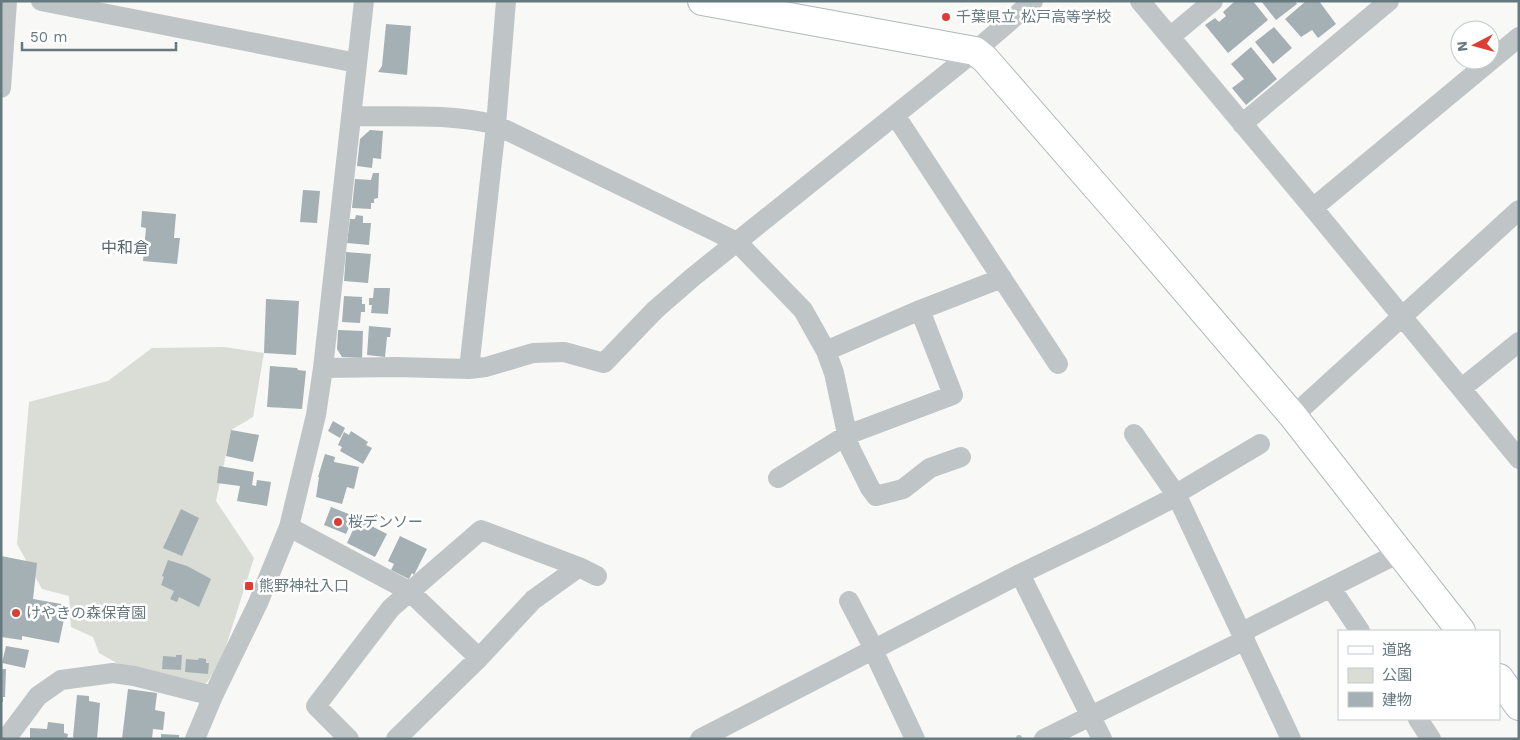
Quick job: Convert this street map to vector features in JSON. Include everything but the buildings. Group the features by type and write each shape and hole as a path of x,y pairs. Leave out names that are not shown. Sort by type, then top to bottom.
{"street":[{"path":"1,88 7,1"},
{"path":"42,1 357,63"},
{"path":"195,739 213,696 258,603 288,527 316,415 323,368 364,1"},
{"path":"469,369 496,125 506,1"},
{"path":"702,1 975,51 985,59 1134,229 1293,416 1460,630"},
{"path":"323,368 397,367 469,369 486,367 533,353 564,352 604,363 655,310 975,51 1033,1"},
{"path":"1140,1 1518,457"},
{"path":"1170,37 1213,1"},
{"path":"1242,124 1389,1"},
{"path":"1313,208 1519,37"},
{"path":"895,115 1058,364"},
{"path":"351,116 479,120 496,125 737,242 803,310 826,351 834,373 850,448 876,496 903,489 930,468 961,457"},
{"path":"1293,416 1519,210"},
{"path":"826,351 920,310 1002,278"},
{"path":"778,478 847,435 953,395 920,310"},
{"path":"1462,388 1519,342"},
{"path":"1134,434 1176,495 1291,739"},
{"path":"700,739 1020,574 1101,536 1176,495 1260,444"},
{"path":"288,527 409,590 479,658"},
{"path":"349,739 316,706 391,608 409,590 481,530 579,567 597,576"},
{"path":"1044,739 1244,636 1399,553"},
{"path":"396,739 479,658 532,600 579,567"},
{"path":"1020,574 1102,739"},
{"path":"1331,588 1359,630"},
{"path":"849,601 915,739"},
{"path":"6,739 38,696 61,680 113,674 134,676 213,696"},
{"path":"1500,679 1519,706"},
{"path":"1419,720 1431,739"}],"green space":[{"path":"224,347 264,353 253,417 231,430 216,501 254,558 220,665 204,686 122,666 99,653 93,637 71,627 69,596 42,589 17,544 29,402 108,381 152,348"}],"place":[{"name":"千葉県立 松戸高等学校","path":"946,17"},
{"name":"桜デンソー","path":"338,522"},
{"name":"熊野神社入口","path":"249,586"},
{"name":"けやきの森保育園","path":"16,613"}],"district":[{"name":"中和倉","path":"125,247"}]}
